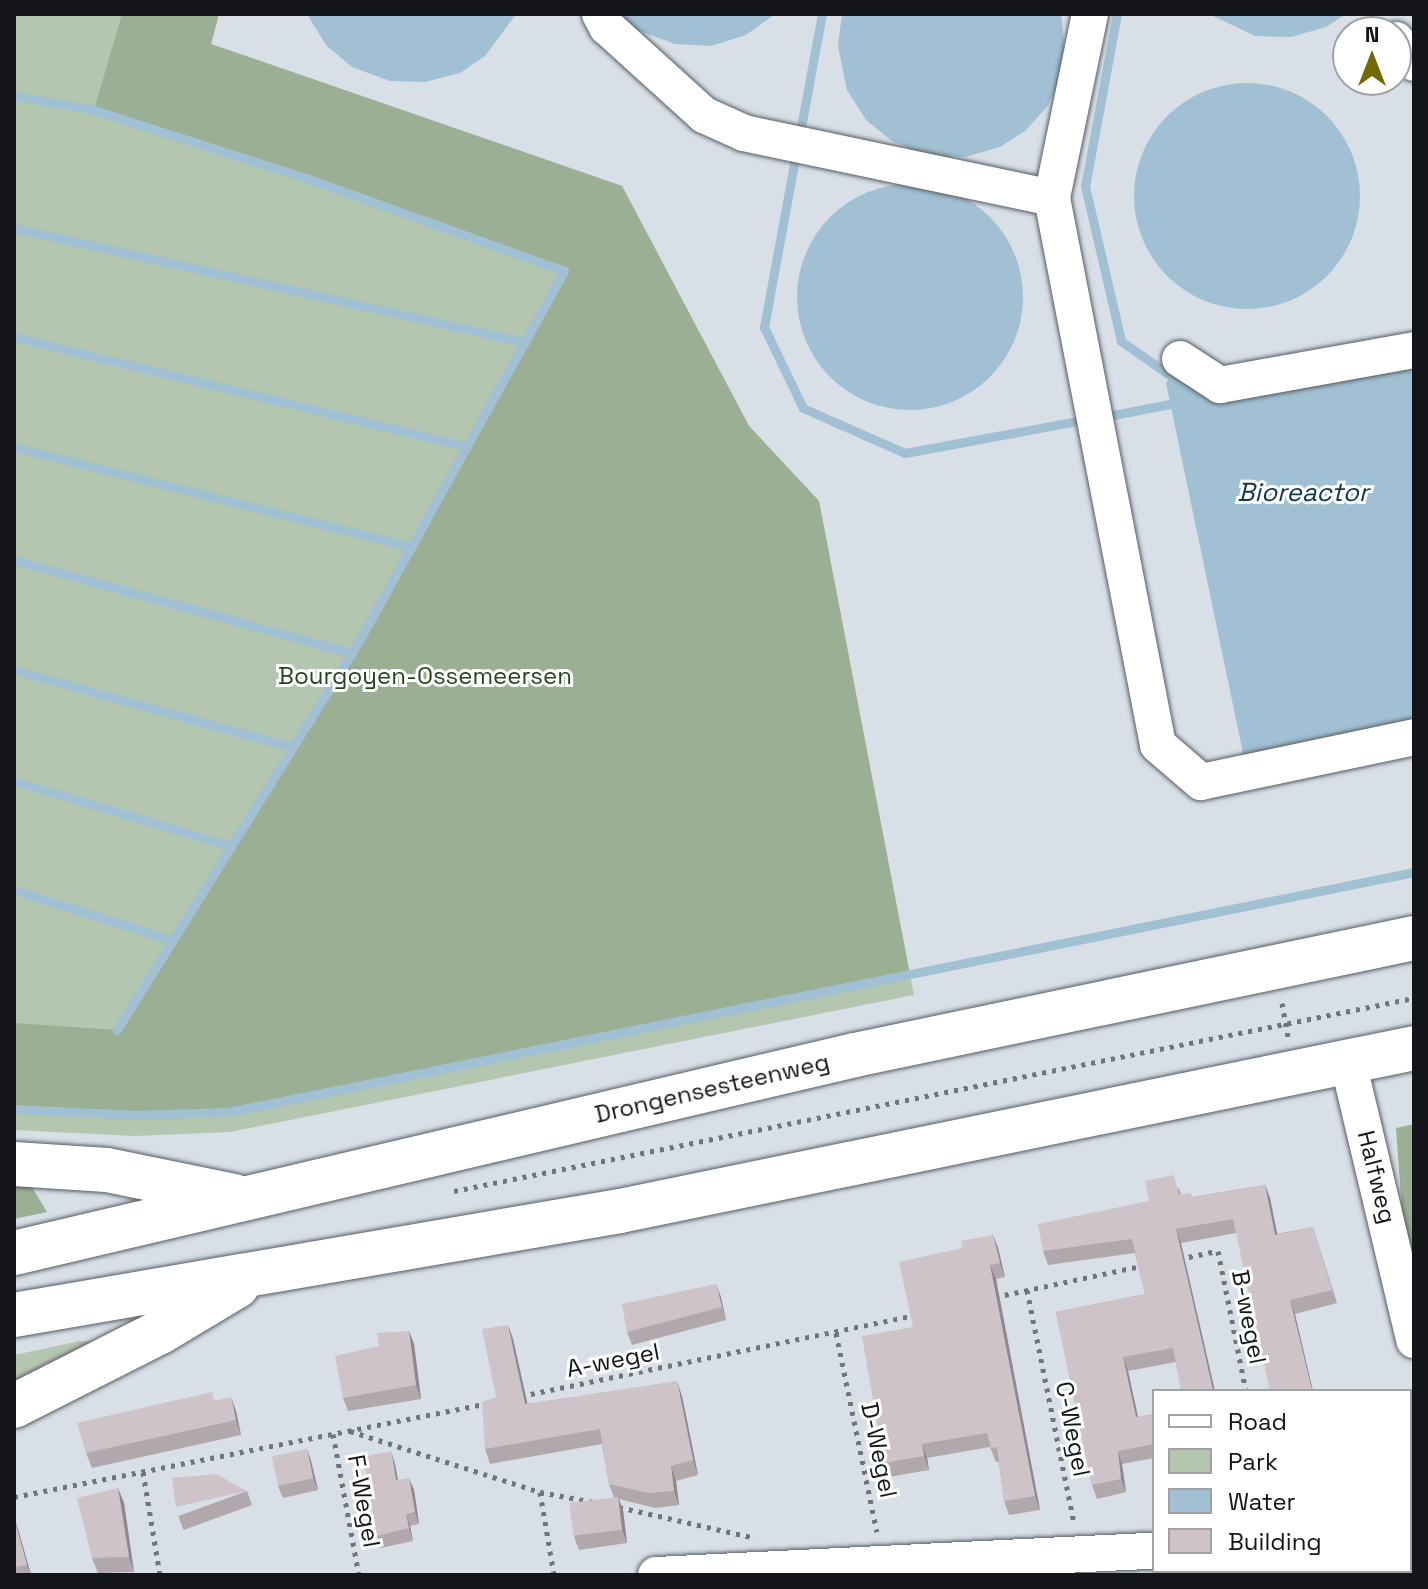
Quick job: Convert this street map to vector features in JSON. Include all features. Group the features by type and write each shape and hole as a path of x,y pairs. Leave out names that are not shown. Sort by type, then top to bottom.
{"highway":[{"name":"Drongensesteenweg","path":"14,1253 687,1093 1414,938"},
{"path":"14,1315 620,1211 1414,1048"},
{"path":"14,1164 107,1170 248,1199"},
{"path":"14,1406 160,1332 254,1276"}],"street":[{"path":"600,14 607,27 704,115 744,133 1052,198"},
{"path":"1090,14 1052,198 1158,745 1201,782 1414,737"},
{"path":"1180,359 1220,385 1414,350"},
{"name":"Halfweg","path":"1348,1062 1414,1340"},
{"path":"656,1575 1152,1551"}],"path":[{"path":"1275,967 1295,1072"},
{"path":"447,1192 1414,998"},
{"name":"B-wegel","path":"1174,1260 1218,1251 1246,1389"},
{"path":"983,1300 1159,1263"},
{"name":"C-Wegel","path":"1027,1290 1080,1556"},
{"name":"A-wegel","path":"517,1397 924,1313"},
{"name":"D-Wegel","path":"836,1333 884,1565"},
{"path":"14,1497 501,1400"},
{"path":"349,1431 540,1492 601,1504"},
{"name":"F-Wegel","path":"333,1434 359,1575"},
{"path":"143,1472 160,1575"},
{"path":"540,1492 554,1575"},
{"path":"616,1507 752,1533 779,1567"}],"green space":[{"name":"Bourgoyen-Ossemeersen","path":"14,14 219,14 211,44 622,186 749,426 819,501 914,995 230,1132 135,1136 14,1130"},
{"path":"122,14 219,14 211,44 622,186 749,426 819,501 910,975 228,1112 135,1115 14,1109 14,1023 117,1030 362,636 564,271 309,179 94,110"},
{"path":"1414,1124 1414,1266 1402,1211 1396,1128"},
{"path":"14,1164 18,1164 47,1212 14,1219"},
{"path":"80,1341 95,1342 14,1384 14,1355"}],"water":[{"path":"307,14 516,14 485,56 460,73 425,82 390,81 352,67 326,45"},
{"path":"619,14 775,14 746,35 711,46 675,44 637,30"},
{"path":"842,14 1061,14 1065,51 1060,80 1047,107 1025,131 1000,147 965,157 929,156 892,141 866,120 847,90 838,46"},
{"path":"1209,14 1346,14 1332,16 1332,23 1326,27 1291,37 1255,36"},
{"path":"1247,83 1269,85 1290,92 1310,102 1327,116 1341,133 1351,153 1358,174 1358,218 1351,239 1341,259 1327,276 1310,290 1290,300 1269,307 1247,309 1225,307 1204,300 1184,290 1167,276 1153,259 1143,239 1136,218 1134,196 1136,174 1143,153 1153,133 1167,116 1184,102 1204,92 1225,85"},
{"path":"910,184 953,193 973,203 990,217 1004,234 1014,254 1023,297 1014,340 1004,360 990,377 973,391 953,401 910,410 867,401 847,391 830,377 816,360 806,340 797,297 806,254 816,234 830,217 847,203 867,193"},
{"name":"Bioreactor","path":"1414,362 1414,723 1244,758 1166,383 1178,366 1230,394"}],"building":[{"path":"1174,1175 1179,1195 1191,1193 1192,1197 1265,1185 1275,1235 1313,1227 1332,1290 1290,1300 1312,1389 1270,1389 1233,1219 1176,1229 1213,1389 1181,1389 1173,1348 1123,1357 1136,1417 1152,1414 1152,1444 1118,1451 1121,1479 1092,1485 1056,1312 1145,1294 1132,1239 1043,1251 1038,1224 1149,1201 1145,1181"},
{"path":"993,1235 1000,1263 990,1265 1035,1496 1004,1501 997,1447 991,1448 987,1433 922,1444 924,1456 884,1463 862,1336 913,1327 899,1262 962,1248 961,1241"},
{"path":"716,1284 722,1307 627,1332 622,1304"},
{"path":"508,1325 525,1404 677,1381 693,1460 671,1466 674,1491 649,1493 609,1484 600,1429 485,1449 482,1402 496,1397 482,1329"},
{"path":"409,1331 416,1385 343,1398 335,1356 379,1346 377,1333"},
{"path":"212,1392 214,1401 231,1397 236,1420 86,1453 77,1423"},
{"path":"307,1449 313,1478 278,1486 272,1456"},
{"path":"391,1451 396,1480 409,1478 415,1512 406,1514 409,1528 377,1536 363,1457"},
{"path":"216,1474 247,1491 176,1507 172,1478"},
{"path":"118,1488 129,1557 92,1558 77,1498"},
{"path":"618,1497 622,1530 573,1536 569,1503"},
{"path":"14,1518 27,1565 14,1567"},
{"path":"1309,1573 1336,1573 1336,1575"}],"waterway":[{"path":"799,138 822,14"},
{"path":"1117,14 1085,186 1121,341 1171,376"},
{"path":"14,96 94,110 309,179 564,271 362,636 117,1030"},
{"path":"796,153 764,327 803,408 905,453 1088,419"},
{"path":"14,228 525,342"},
{"path":"14,337 467,447"},
{"path":"1103,417 1170,404"},
{"path":"14,447 412,547"},
{"path":"14,560 352,653"},
{"path":"14,670 292,747"},
{"path":"14,781 230,846"},
{"path":"14,1109 135,1115 228,1112 1414,872"},
{"path":"14,890 172,940"}]}
